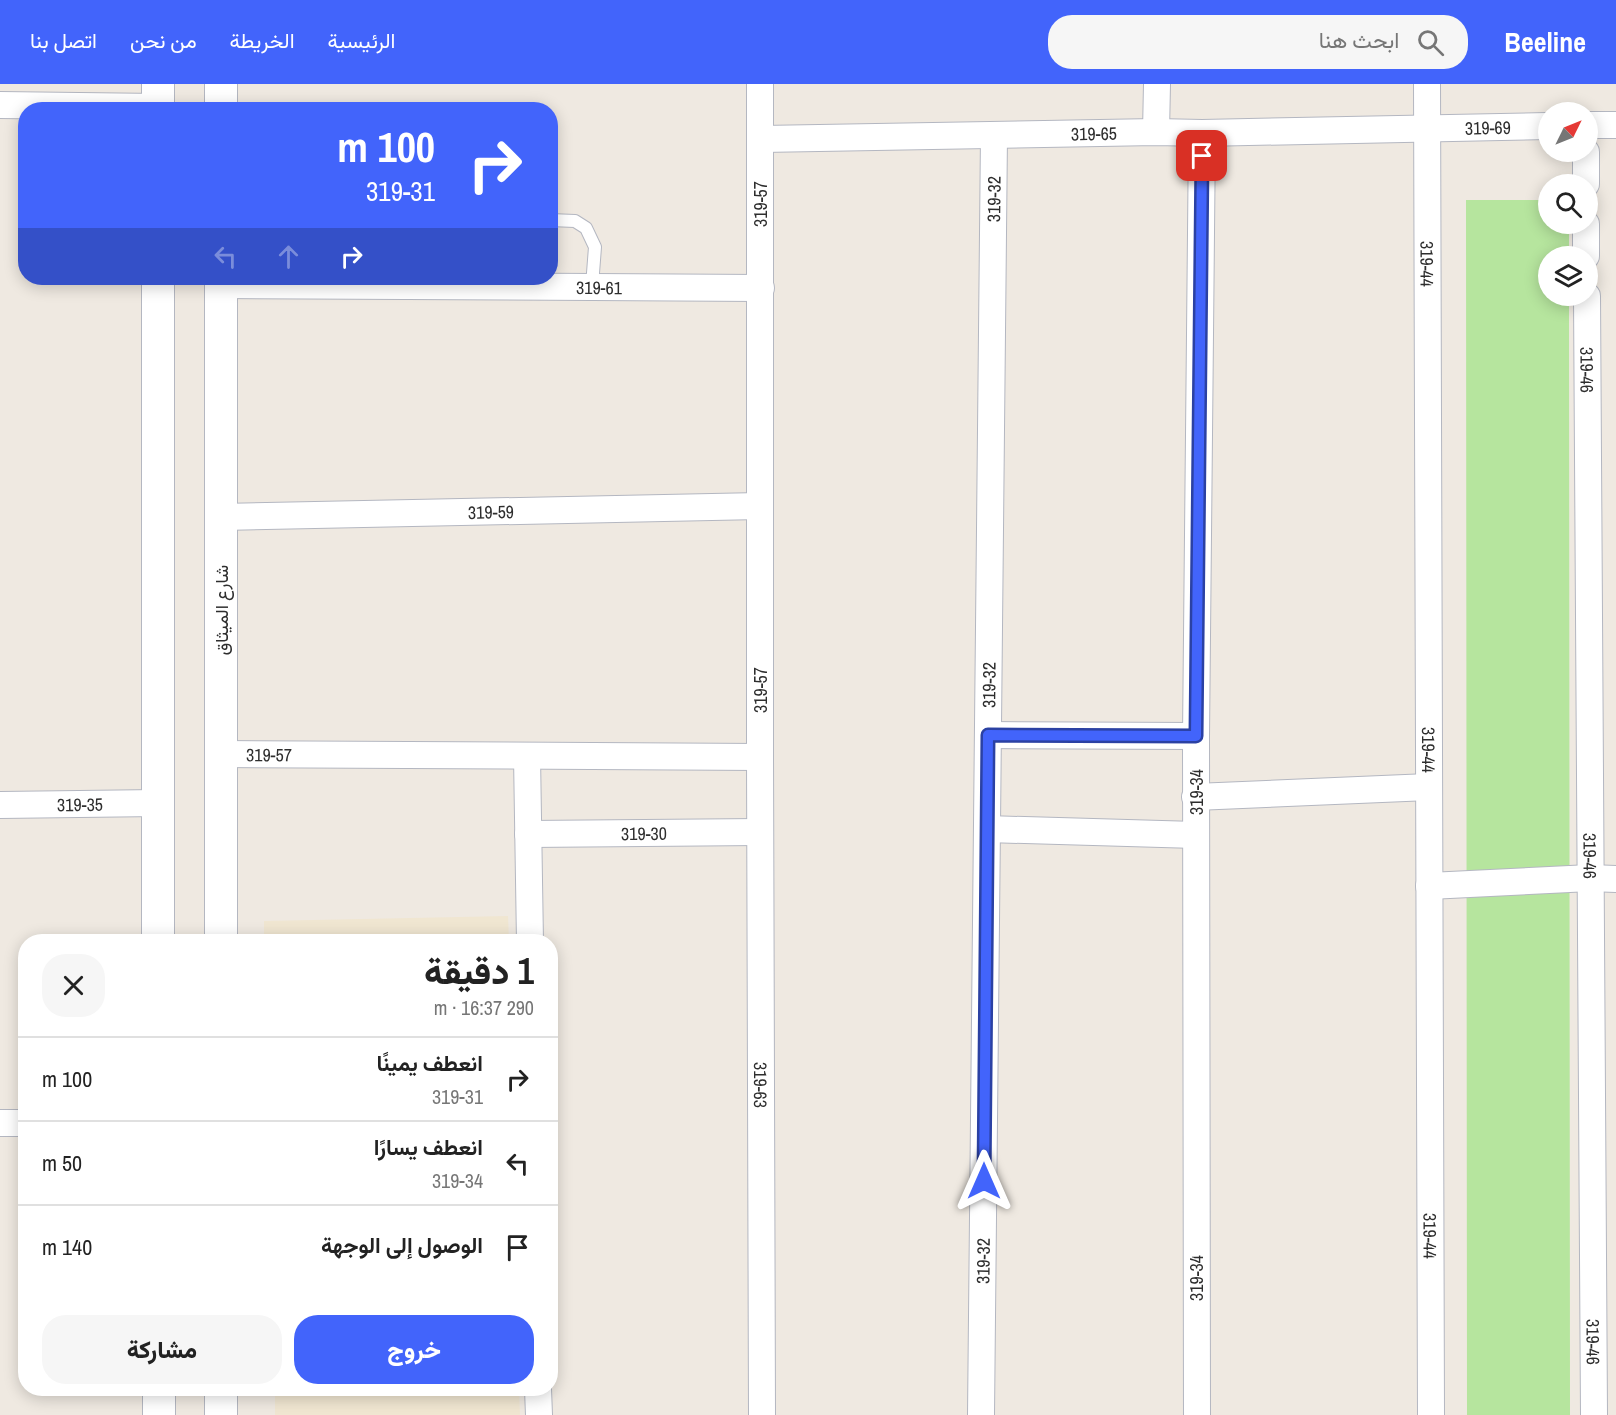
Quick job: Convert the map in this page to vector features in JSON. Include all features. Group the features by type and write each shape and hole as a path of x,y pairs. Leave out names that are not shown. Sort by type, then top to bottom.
{"street":[{"path":"221,84 221,102"},
{"name":"319-57","path":"221,754 760,757 760,84"},
{"path":"1156,132 1157,84"},
{"name":"319-44","path":"1427,84 1431,1415"},
{"path":"95,102 158,100"},
{"path":"0,105 18,104"},
{"path":"1598,125 1616,125"},
{"name":"319-69","path":"1427,128 1538,126"},
{"name":"319-65","path":"760,139 1427,128"},
{"name":"319-34","path":"1197,1415 1195,797 1202,133"},
{"name":"319-32","path":"981,1415 994,135"},
{"path":"158,285 158,934"},
{"name":"شارع الميثاق","path":"220,285 221,934"},
{"name":"319-61","path":"518,285 760,288"},
{"name":"319-46","path":"1587,306 1594,1415"},
{"name":"319-59","path":"221,517 760,506"},
{"path":"988,735 1196,736"},
{"path":"527,756 530,934"},
{"name":"319-63","path":"760,757 762,1415"},
{"path":"1195,797 1429,787"},
{"name":"319-35","path":"0,805 158,803"},
{"path":"987,829 1196,835"},
{"name":"319-30","path":"528,834 760,832"},
{"path":"1429,886 1590,878 1616,879"},
{"path":"0,1123 18,1123"},
{"path":"159,1396 159,1415"},
{"path":"221,1396 221,1415"},
{"path":"538,1396 539,1415"}],"lane":[{"path":"558,220 575,221 586,228 595,247 592,286"}],"shaded area":[{"path":"508,916 509,934 264,934 264,921"},
{"path":"275,1396 519,1396 520,1415 275,1415"}],"green space":[{"path":"1466,200 1538,200 1538,234 1569,234 1569,246 1538,246 1538,306 1569,306 1570,1415 1467,1415"}],"route":[{"path":"984,1181 988,735 1196,736 1202,156"}]}
